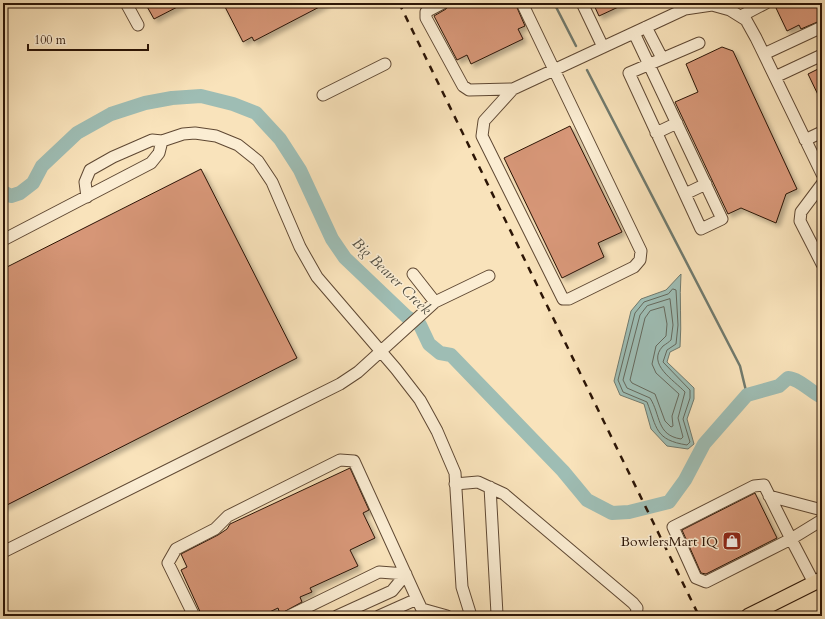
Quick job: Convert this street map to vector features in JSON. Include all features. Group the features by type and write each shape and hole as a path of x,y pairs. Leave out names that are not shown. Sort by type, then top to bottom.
{"main road":[{"path":"748,616 818,581"}],"street":[{"path":"126,3 138,25"},
{"path":"443,3 426,12 426,18 463,86 469,90 513,89"},
{"path":"522,3 554,70 641,251 640,260 634,267 569,300 563,299 559,295 482,136 484,121 513,89 554,70 603,47 634,33 688,6 721,5 738,11 746,20 822,174"},
{"path":"582,3 603,47"},
{"path":"738,11 766,3"},
{"path":"646,27 662,58"},
{"path":"764,54 822,27"},
{"path":"634,33 649,64 706,184 722,219 701,229 629,73 649,64 662,58 699,43"},
{"path":"775,77 822,55"},
{"path":"324,95 385,64"},
{"path":"656,133 677,123"},
{"path":"806,140 822,132"},
{"path":"87,197 85,182 90,170 113,157 152,140 162,141 183,134 194,133 216,136 238,145 258,161 272,182 311,269 325,288 396,369 420,400 437,431 455,473 462,587 472,616"},
{"path":"3,240 151,163 159,153 162,141"},
{"path":"685,194 706,184"},
{"path":"822,184 801,212 800,216 800,221 822,264"},
{"path":"413,274 435,302"},
{"path":"3,552 340,384 358,372 379,351 435,302 489,276"},
{"path":"194,616 168,563 176,550 215,529 228,516 340,460 354,461 421,608"},
{"path":"455,484 478,482 504,494 633,603 637,608 636,616"},
{"path":"818,581 791,539 764,486 754,486 673,527 696,578 706,582 791,539 822,520"},
{"path":"490,488 497,614 499,616"},
{"path":"769,496 822,510"},
{"path":"289,616 379,572 406,574"},
{"path":"337,616 392,591 406,574"},
{"path":"379,616 421,608 447,616"}],"water":[{"path":"681,274 680,347 670,352 667,362 694,388 694,399 687,419 694,444 688,449 667,446 651,429 644,404 620,395 614,381 631,311 641,299 666,290"}],"building":[{"path":"145,3 185,3 154,19"},
{"path":"223,3 327,3 254,41 252,37 243,42"},
{"path":"452,3 515,3 525,26 518,29 523,39 471,64 467,55 457,60 434,16 446,9"},
{"path":"593,3 627,3 599,16"},
{"path":"787,3 822,3 822,20 801,29 799,25 787,31 776,8"},
{"path":"722,47 733,51 797,189 786,194 776,223 741,208 728,214 675,102 698,92 686,64"},
{"path":"822,67 822,103 808,74"},
{"path":"570,126 622,232 598,243 604,257 562,278 504,158"},
{"path":"201,169 297,358 3,507 3,269"},
{"path":"350,468 369,510 363,513 375,538 350,550 358,566 310,588 312,592 300,597 302,602 280,614 278,608 261,616 225,616 223,612 215,616 202,616 181,570 187,567 181,554 218,535 227,529 230,524"},
{"path":"755,493 777,538 706,574 701,573 682,530"}],"waterway":[{"path":"554,3 576,46"},
{"path":"587,70 740,366 747,395"},
{"name":"Big Beaver Creek","path":"3,192 11,196 20,193 33,183 42,166 77,133 111,114 145,103 172,98 201,96 233,104 256,113 280,139 300,170 332,239 345,258 407,317 420,325 429,344 440,353 451,355 563,471 587,500 612,513 629,512 669,502 685,480 704,444 747,395 779,386 788,378 801,383 822,397"}],"railway":[{"path":"399,3 699,616"}],"place":[{"name":"BowlersMart IQ","path":"732,541"}]}
